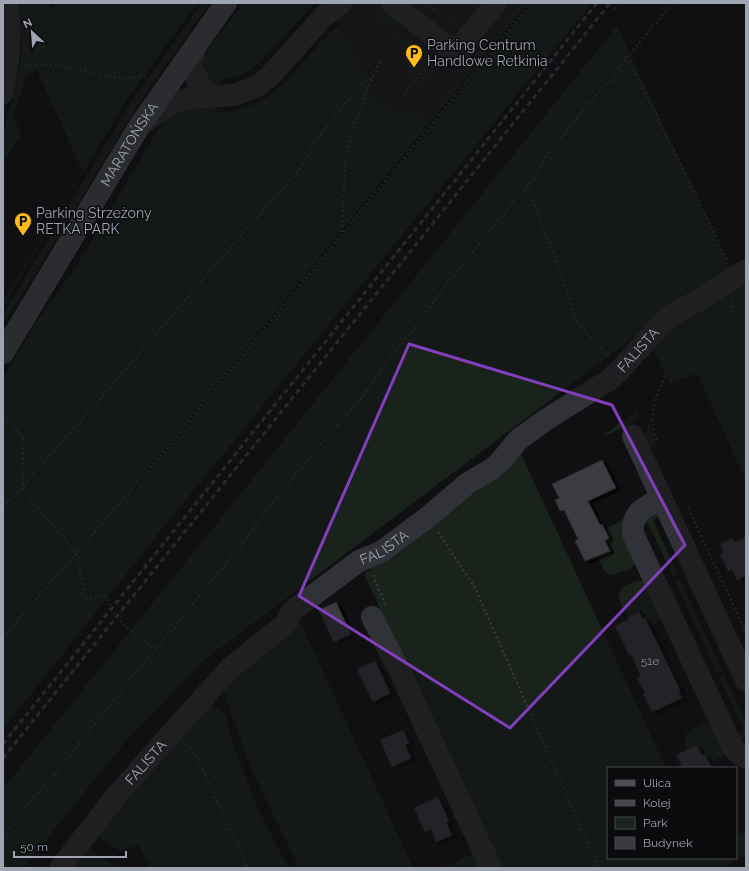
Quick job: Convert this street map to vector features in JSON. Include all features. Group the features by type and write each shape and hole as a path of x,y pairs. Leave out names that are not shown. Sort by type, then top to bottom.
{"main road":[{"name":"MARATOŃSKA","path":"3,353 11,334 140,125 226,3"}],"street":[{"path":"5,83 10,36 8,3"},
{"path":"140,125 172,103 192,98 234,95 258,86 270,76 323,17 341,3"},
{"path":"392,3 444,45 449,47 461,45 496,3"},
{"path":"196,45 191,66 199,83 210,96"},
{"name":"FALISTA","path":"60,868 117,795 165,740 230,668 285,624 292,611 359,561 381,552 428,517 468,483 496,466 518,440 544,421 609,380 620,370 663,322 740,274"},
{"path":"633,436 746,681"},
{"path":"662,498 636,514 632,528 633,534 733,748 746,758"},
{"path":"376,625 400,672 491,868"}],"path":[{"path":"3,638 156,461 530,3"},
{"path":"614,9 618,3"},
{"path":"3,837 29,803 67,760 118,696 127,682 156,650 241,546 269,507 364,395 391,356 414,329 443,289 533,180 546,156 590,102 611,80 627,57 673,3"},
{"path":"627,57 687,175 732,269 740,274 731,288 732,315 740,327 746,332"},
{"path":"342,233 345,162 348,144 367,89 381,59"},
{"path":"5,83 31,65 85,70 117,77 132,78 147,76"},
{"path":"3,508 175,313 250,224 299,170 315,142 359,86 372,78"},
{"path":"527,186 571,302 575,320 620,370"},
{"path":"658,442 655,437 653,405 659,388 666,376"},
{"path":"3,415 13,424 23,439 23,487 38,509 76,553 84,596 91,598 105,595 111,609 126,626 156,650"},
{"path":"686,504 746,632"},
{"path":"428,517 474,586 599,868"},
{"path":"365,558 388,611 386,626 376,625"},
{"path":"165,740 177,739 187,745 197,757 248,868"}],"highlighted area":[{"path":"409,344 612,405 685,545 510,728 299,596"}],"shaded area":[{"name":"Parking Centrum Handlowe Retkinia","path":"329,3 527,3 419,136 373,95"}],"green space":[{"path":"20,3 48,3 51,9 63,3 197,3 127,99 3,306 3,302 83,172 37,71 27,75 13,115 21,134 3,163 3,132 15,94 21,55"},
{"path":"202,3 210,3 143,97 12,311 3,322 3,315 131,102"},
{"path":"243,3 315,3 255,67 239,76 221,80 220,89 213,87 203,67 203,57"},
{"path":"427,3 433,3 458,23 454,25"},
{"path":"521,3 528,3 132,488 134,490 533,3 592,3 170,519 3,729 3,378 38,320 79,262 158,130 170,114 216,104 217,113 249,106 262,100 283,84 326,36 340,25 373,95 401,119 412,108 427,119 489,41 481,34 484,31 493,38"},
{"path":"382,12 388,12 399,22 393,29 390,29 386,20 377,25 377,17"},
{"path":"617,26 730,269 659,318 204,660 126,741 23,868 3,868 3,789"},
{"path":"396,31 429,59 411,81 405,76 409,70 392,34"},
{"path":"441,53 441,61 439,64 422,84 414,86"},
{"path":"746,274 746,481 697,373 670,384 652,346 673,321"},
{"path":"635,412 639,413 639,416 631,424 601,437"},
{"path":"650,418 651,430 656,445 646,450 644,438"},
{"path":"517,445 666,767 607,767 607,859 737,859 737,835 746,831 746,855 728,864 729,868 443,868 477,852 382,613 364,574 449,508"},
{"path":"652,510 663,515 653,520 678,575 673,577 648,523 641,526"},
{"path":"630,516 635,564 631,569 611,575 608,574 601,565 598,556 609,551 605,541 609,538 605,529"},
{"path":"680,579 722,671 717,673 675,581"},
{"path":"636,581 642,581 650,584 666,618 650,626 642,610 628,617 621,605 619,595 623,588"},
{"path":"300,621 413,868 299,868 251,768 223,690 232,674"},
{"path":"724,675 746,721 746,737 736,742 734,737 745,732 719,677"},
{"path":"211,705 226,715 229,733 258,809 288,868 151,868 139,845 120,851 96,835"},
{"path":"703,723 709,723 729,753 709,762 705,754 702,756 697,745 687,749 684,741 687,732"},
{"path":"83,844 117,868 65,868"}],"building":[{"path":"602,460 616,488 588,501 600,525 602,524 609,538 605,541 610,551 585,561 575,541 578,539 564,510 560,511 555,500 559,498 552,484"},
{"path":"746,537 746,575 737,580 732,569 728,571 720,554 724,552 720,544 733,538 735,542"},
{"path":"336,602 351,634 334,642 319,610"},
{"path":"639,612 643,619 645,618 680,690 678,690 682,698 652,712 643,694 645,693 637,678 641,676 631,654 629,655 615,626 629,619 628,617"},
{"path":"375,661 390,693 373,702 357,669"},
{"path":"403,730 409,743 405,745 411,758 392,767 380,740"},
{"path":"697,745 702,756 705,754 712,767 679,767 682,766 676,755"},
{"path":"438,797 449,821 446,822 452,835 436,842 431,829 425,832 414,808"}],"railway":[{"path":"3,744 597,3"},
{"path":"3,758 610,3"}],"place":[{"name":"Parking Centrum Handlowe Retkinia","path":"414,68"},
{"name":"Parking Strzeżony RETKA PARK","path":"23,236"}]}
